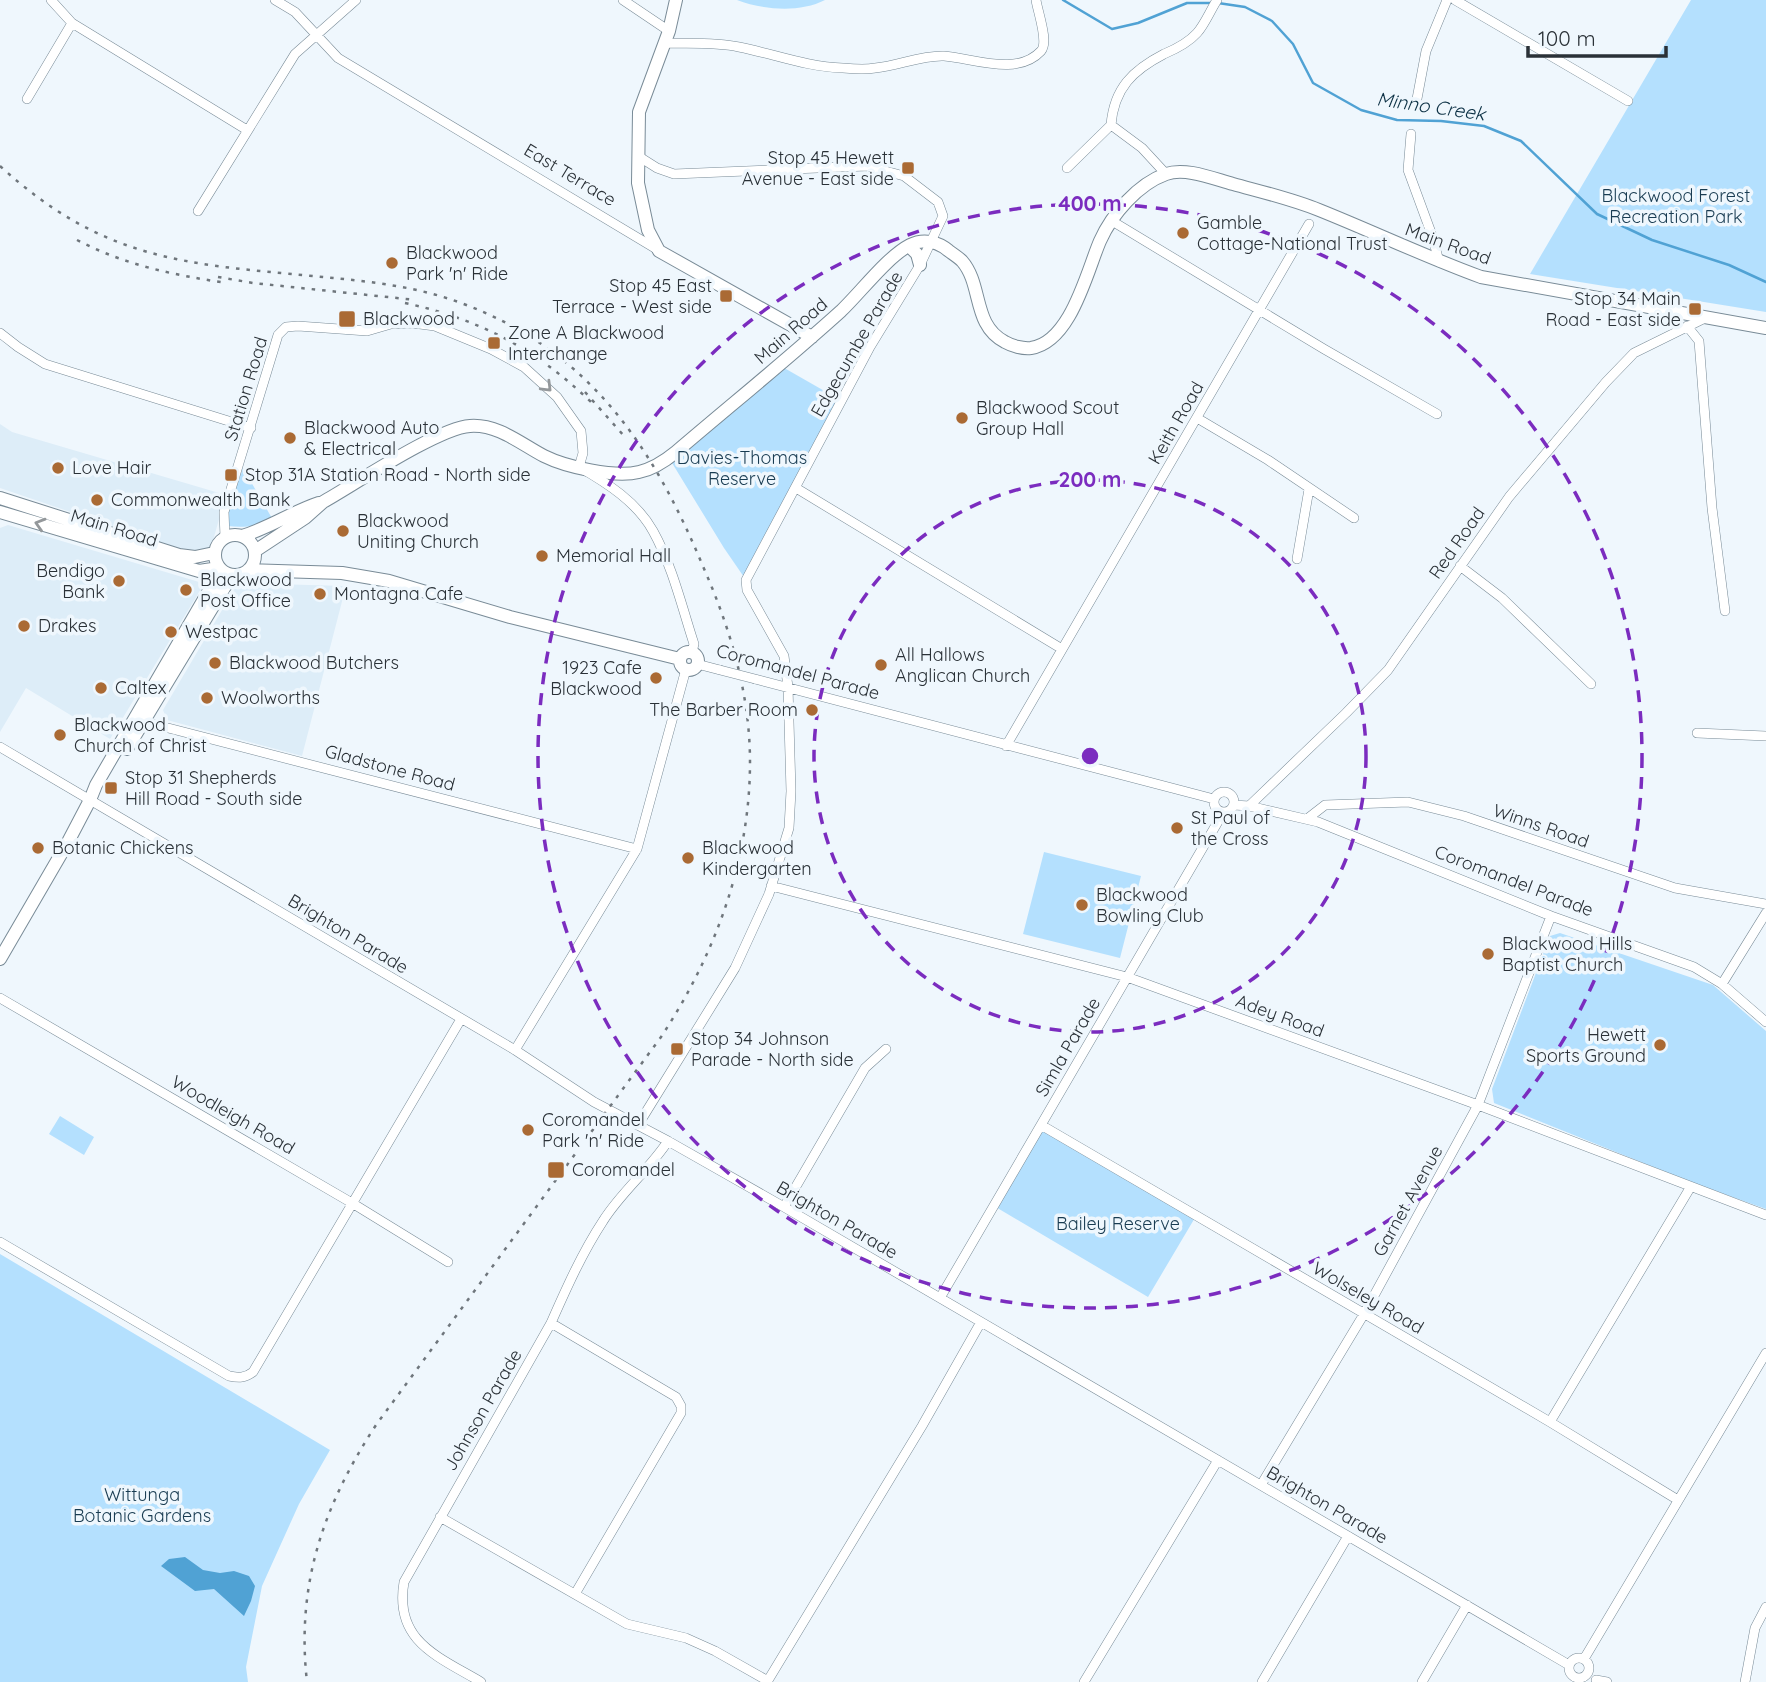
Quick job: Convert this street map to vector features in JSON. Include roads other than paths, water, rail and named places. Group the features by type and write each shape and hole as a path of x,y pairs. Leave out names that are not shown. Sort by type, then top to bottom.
{"main road":[{"path":"659,251 643,214 638,183 639,112 666,37 676,0"},
{"name":"Main Road","path":"1167,174 1180,172 1207,177 1317,209 1438,262 1481,277 1766,328"},
{"path":"920,265 917,254 909,246 922,242 941,244 962,261 979,311 990,330 998,339 1011,345 1031,348 1048,340 1075,304 1101,239 1112,221 1143,187 1167,174"},
{"name":"Main Road","path":"255,551 305,518 323,502 453,429 485,426 500,431 547,457 616,474 640,472 655,467 812,337 909,246"},
{"name":"East Terrace","path":"659,251 812,337"},
{"name":"Main Road","path":"0,502 179,555 195,557 214,553"},
{"name":"Main Road","path":"0,502 115,548 199,571 224,571"},
{"name":"Main Road","path":"242,536 265,529 300,509 323,502"},
{"path":"224,571 214,553 225,537 235,534 250,541 255,551 277,571"},
{"path":"224,571 240,574 248,570 254,562 255,551"},
{"name":"Coromandel Parade","path":"248,570 342,573 389,581 520,620 689,661"},
{"path":"199,571 206,597"},
{"path":"139,720 206,597 224,571"},
{"path":"0,959 96,785 139,720 224,571"}],"street":[{"path":"51,0 72,23 247,130"},
{"name":"East Terrace","path":"275,0 295,12 338,58 659,251"},
{"path":"198,211 295,54 356,0"},
{"path":"623,0 666,37 737,46 800,63 874,69 941,56 997,63 1025,63 1042,50 1045,43 1036,0"},
{"path":"1416,104 1426,51 1447,0"},
{"path":"1455,0 1628,101"},
{"path":"1067,168 1111,125 1113,107 1125,83 1142,65 1181,46 1196,34 1214,4"},
{"path":"27,99 72,23"},
{"path":"1111,125 1142,148 1167,174"},
{"path":"1411,134 1408,170 1433,238 1438,262"},
{"name":"Edgecumbe Parade","path":"638,156 657,168 674,174 867,166 904,176 938,202 943,216 920,265 870,347 746,580 747,590 784,656 788,687"},
{"path":"1112,221 1437,414"},
{"name":"Keith Road","path":"1006,746 1309,224"},
{"name":"Red Road","path":"1248,806 1388,670 1509,498 1605,382 1634,353 1705,318"},
{"name":"Station Road","path":"225,537 224,512 278,335 286,327 367,331 391,324 412,323 435,326 491,349 524,367 557,397 581,432 583,453 579,467"},
{"path":"1687,326 1699,341 1712,508 1725,611"},
{"path":"0,332 45,364 251,428"},
{"path":"1197,418 1268,460 1354,518"},
{"path":"515,1050 637,849 694,645 664,555 652,529 624,496 579,467"},
{"path":"796,488 1062,649"},
{"path":"1297,559 1308,489"},
{"path":"1460,566 1502,598 1591,684"},
{"name":"Coromandel Parade","path":"689,661 1214,799"},
{"path":"638,1125 735,968 771,886 789,828 791,791 788,687"},
{"name":"Gladstone Road","path":"139,720 637,849"},
{"path":"1697,733 1766,736"},
{"name":"Brighton Parade","path":"0,747 515,1050 594,1102 783,1207 1569,1665"},
{"path":"1225,791 1234,797 1234,805 1230,811 1223,813 1215,808 1214,799 1225,791"},
{"name":"Winns Road","path":"1307,819 1325,805 1408,802 1464,816 1675,888 1766,904"},
{"name":"Coromandel Parade","path":"1234,805 1318,821 1551,916 1694,967 1722,985 1766,1022"},
{"path":"1318,810 1318,821"},
{"name":"Simla Parade","path":"940,1298 1223,813"},
{"name":"Adey Road","path":"771,886 1128,977 1478,1105 1766,1215"},
{"path":"1722,985 1766,913"},
{"name":"Garnet Avenue","path":"1261,1485 1364,1314 1478,1105 1551,916"},
{"name":"Woodleigh Road","path":"0,998 448,1262"},
{"path":"0,1242 229,1376 247,1377 253,1372 461,1019"},
{"path":"783,1207 864,1068 887,1049"},
{"name":"Wolseley Road","path":"1041,1125 1550,1422 1678,1500"},
{"name":"Johnson Parade","path":"481,1682 419,1643 404,1617 401,1599 404,1581 551,1323 569,1282 603,1220 643,1175 668,1141"},
{"path":"1550,1422 1690,1188"},
{"path":"440,1517 627,1624 686,1638 715,1651 768,1682 922,1426 981,1322"},
{"path":"551,1323 676,1397 681,1406 681,1413 575,1594"},
{"path":"1584,1659 1766,1353"},
{"path":"1084,1682 1218,1460"},
{"path":"1262,1682 1348,1536"},
{"path":"1422,1682 1467,1605"},
{"path":"1745,1682 1755,1628 1766,1607"},
{"path":"1575,1658 1584,1659 1589,1667 1588,1672 1580,1678 1572,1679 1569,1665 1575,1658"},
{"path":"1596,1680 1607,1682"}],"waterway":[{"name":"Minno Creek","path":"1063,0 1112,29 1138,23 1187,3 1211,3"},
{"name":"Minno Creek","path":"1218,3 1245,7 1272,21 1293,44 1313,83 1361,110 1397,120 1484,126 1521,141 1597,214 1652,240 1729,265 1766,282"}],"railway":[{"path":"0,166 37,197 109,239 146,251 223,267 369,282 425,292 461,303 507,323 547,348 582,376 613,409 664,484 714,594 731,640 743,688 750,762 744,835 726,906 713,940 698,973 661,1037 376,1425 357,1455 328,1516 310,1579 305,1646 307,1682"},
{"path":"77,240 150,268 227,283"},
{"path":"218,277 416,300"},
{"path":"405,303 458,318 505,339 549,366 591,402"},
{"path":"585,392 625,437"}],"place":[{"name":"Stop 45 Hewett Avenue - East side","path":"908,168"},
{"name":"Gamble Cottage-National Trust","path":"1183,233"},
{"name":"Blackwood Park 'n' Ride","path":"392,263"},
{"name":"Stop 45 East Terrace - West side","path":"726,296"},
{"name":"Stop 34 Main Road - East side","path":"1695,309"},
{"name":"Blackwood","path":"347,319"},
{"name":"Zone A Blackwood Interchange","path":"494,343"},
{"name":"Blackwood Scout Group Hall","path":"962,418"},
{"name":"Blackwood Auto & Electrical","path":"290,438"},
{"name":"Love Hair","path":"58,468"},
{"name":"Stop 31A Station Road - North side","path":"231,475"},
{"name":"Commonwealth Bank","path":"97,500"},
{"name":"Blackwood Uniting Church","path":"343,531"},
{"name":"Memorial Hall","path":"542,556"},
{"name":"Bendigo Bank","path":"119,581"},
{"name":"Blackwood Post Office","path":"186,590"},
{"name":"Montagna Cafe","path":"320,594"},
{"name":"Drakes","path":"24,626"},
{"name":"Westpac","path":"171,632"},
{"name":"Blackwood Butchers","path":"215,663"},
{"name":"All Hallows Anglican Church","path":"881,665"},
{"name":"1923 Cafe Blackwood","path":"656,678"},
{"name":"Caltex","path":"101,688"},
{"name":"Woolworths","path":"207,698"},
{"name":"The Barber Room","path":"812,710"},
{"name":"Blackwood Church of Christ","path":"60,735"},
{"name":"Stop 31 Shepherds Hill Road - South side","path":"111,788"},
{"name":"St Paul of the Cross","path":"1177,828"},
{"name":"Botanic Chickens","path":"38,848"},
{"name":"Blackwood Kindergarten","path":"688,858"},
{"name":"Blackwood Bowling Club","path":"1082,905"},
{"name":"Blackwood Hills Baptist Church","path":"1488,954"},
{"name":"Hewett Sports Ground","path":"1660,1045"},
{"name":"Stop 34 Johnson Parade - North side","path":"677,1049"},
{"name":"Coromandel Park 'n' Ride","path":"528,1130"},
{"name":"Coromandel","path":"556,1170"}],"park label":[{"name":"Blackwood Forest Recreation Park","path":"1676,206"},
{"name":"Davies-Thomas Reserve","path":"742,468"},
{"name":"Bailey Reserve","path":"1118,1224"},
{"name":"Wittunga Botanic Gardens","path":"142,1505"}]}
